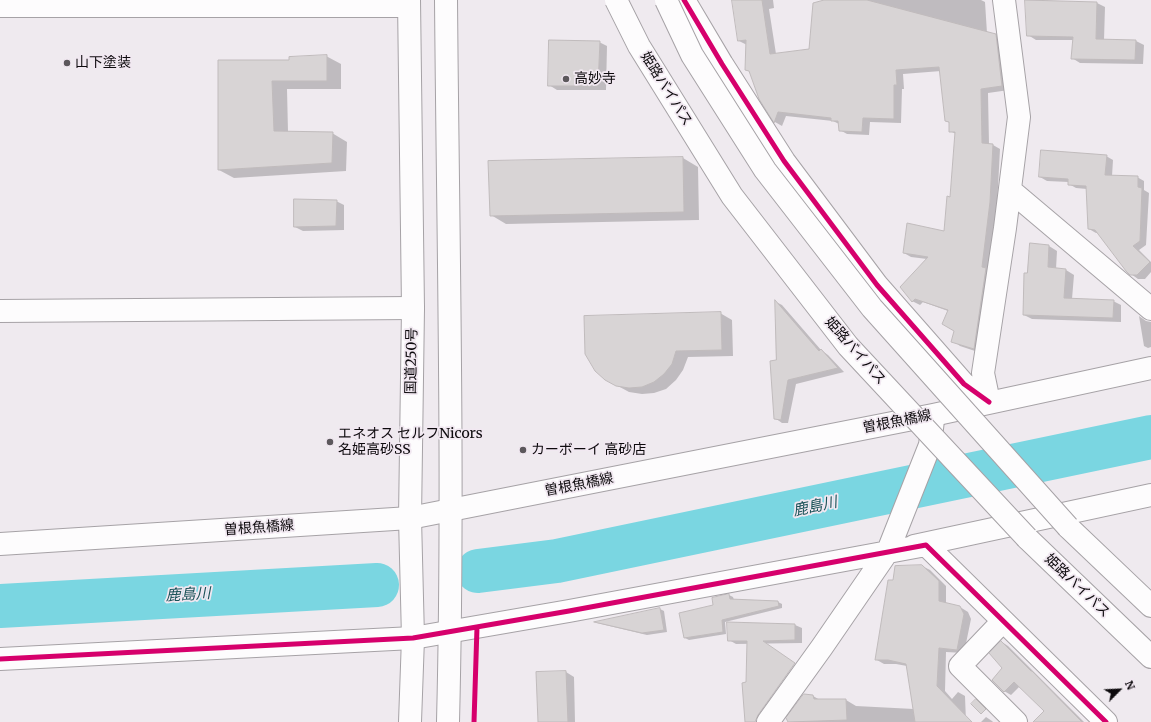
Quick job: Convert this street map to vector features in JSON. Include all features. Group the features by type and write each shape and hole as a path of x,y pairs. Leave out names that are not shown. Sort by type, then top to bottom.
{"main road":[{"path":"446,0 450,511 448,722"},
{"name":"姫路バイパス","path":"616,0 639,46 732,196 848,346 1027,538 1151,657"},
{"path":"666,0 692,55 765,170 872,308 1068,527 1151,606"},
{"path":"684,0 722,64 784,161 877,284 964,384 989,402"},
{"path":"989,402 983,373 1010,190 1019,117 1004,0"},
{"path":"0,6 409,3"},
{"name":"国道250号","path":"409,3 413,308 410,518 413,638 410,722"},
{"path":"1010,190 1151,309"},
{"path":"0,311 413,308"},
{"name":"曽根魚橋線","path":"0,544 410,518 934,415 1151,368"},
{"path":"768,722 888,551 930,445 934,415"},
{"path":"0,659 413,638 568,611 888,551 1151,495"},
{"path":"888,551 926,545 1106,722"},
{"path":"1003,621 960,666 1016,722"}],"building":[{"path":"732,0 762,0 770,54 809,49 813,3 824,0 867,0 996,34 1002,86 981,89 982,143 993,144 990,202 982,267 986,268 974,349 951,342 954,331 942,324 948,310 915,299 912,302 900,287 928,257 903,253 907,223 944,231 947,196 950,197 955,132 949,132 949,122 945,121 939,67 896,70 897,85 894,85 894,119 863,118 862,132 839,131 838,121 831,121 831,118 778,112 774,123 759,99 749,71 745,70 746,40 738,41"},
{"path":"1025,0 1097,2 1096,39 1136,40 1135,60 1071,59 1073,37 1027,36"},
{"path":"549,40 600,41 598,86 548,86"},
{"path":"327,55 327,81 272,81 274,131 333,132 332,163 218,170 218,60 289,60 289,57"},
{"path":"1041,150 1107,155 1105,175 1138,176 1138,187 1142,188 1140,241 1133,246 1150,262 1137,275 1130,275 1095,230 1088,229 1086,186 1068,185 1068,179 1039,177"},
{"path":"683,157 684,212 490,216 488,161"},
{"path":"294,199 337,200 336,226 294,227"},
{"path":"1030,243 1049,245 1048,267 1066,269 1064,298 1114,300 1113,318 1023,315 1024,273 1027,273"},
{"path":"775,300 819,351 821,349 838,368 788,380 781,420 774,419 770,361 776,360"},
{"path":"721,312 722,350 676,351 672,364 664,374 654,382 642,387 629,388 616,386 605,380 595,371 585,354 584,316"},
{"path":"922,565 939,581 939,601 960,606 964,614 957,650 939,648 937,686 972,722 915,722 906,664 888,660 875,660 888,580 893,580 895,566"},
{"path":"729,594 730,599 778,601 779,606 722,620 723,632 684,638 679,613 713,605 712,598"},
{"path":"660,608 664,630 642,633 594,622"},
{"path":"727,622 795,624 795,640 763,641 795,663 758,715 755,722 745,722 742,683 746,682 747,641 728,641"},
{"path":"1001,641 1082,722 1033,722 1044,711 1014,682 1004,692 992,680 1002,668 989,653"},
{"path":"566,671 568,722 538,722 536,672"},
{"path":"804,694 813,695 814,699 846,699 847,720 788,722 786,718"},
{"path":"976,699 986,709 981,714 971,704"}],"waterway":[{"name":"鹿島川","path":"478,571 557,561 1151,437"},
{"name":"鹿島川","path":"0,606 377,585"}],"cycle path":[{"path":"684,0 722,64 784,161 877,285 964,384 989,402"},
{"path":"0,659 413,638 569,611 926,545 1106,722"},
{"path":"474,722 477,627"}],"place":[{"name":"山下塗装","path":"67,63"},
{"name":"高妙寺","path":"566,79"},
{"name":"エネオス セルフNicors 名姫高砂SS","path":"330,442"},
{"name":"カーボーイ 高砂店","path":"523,450"}]}
